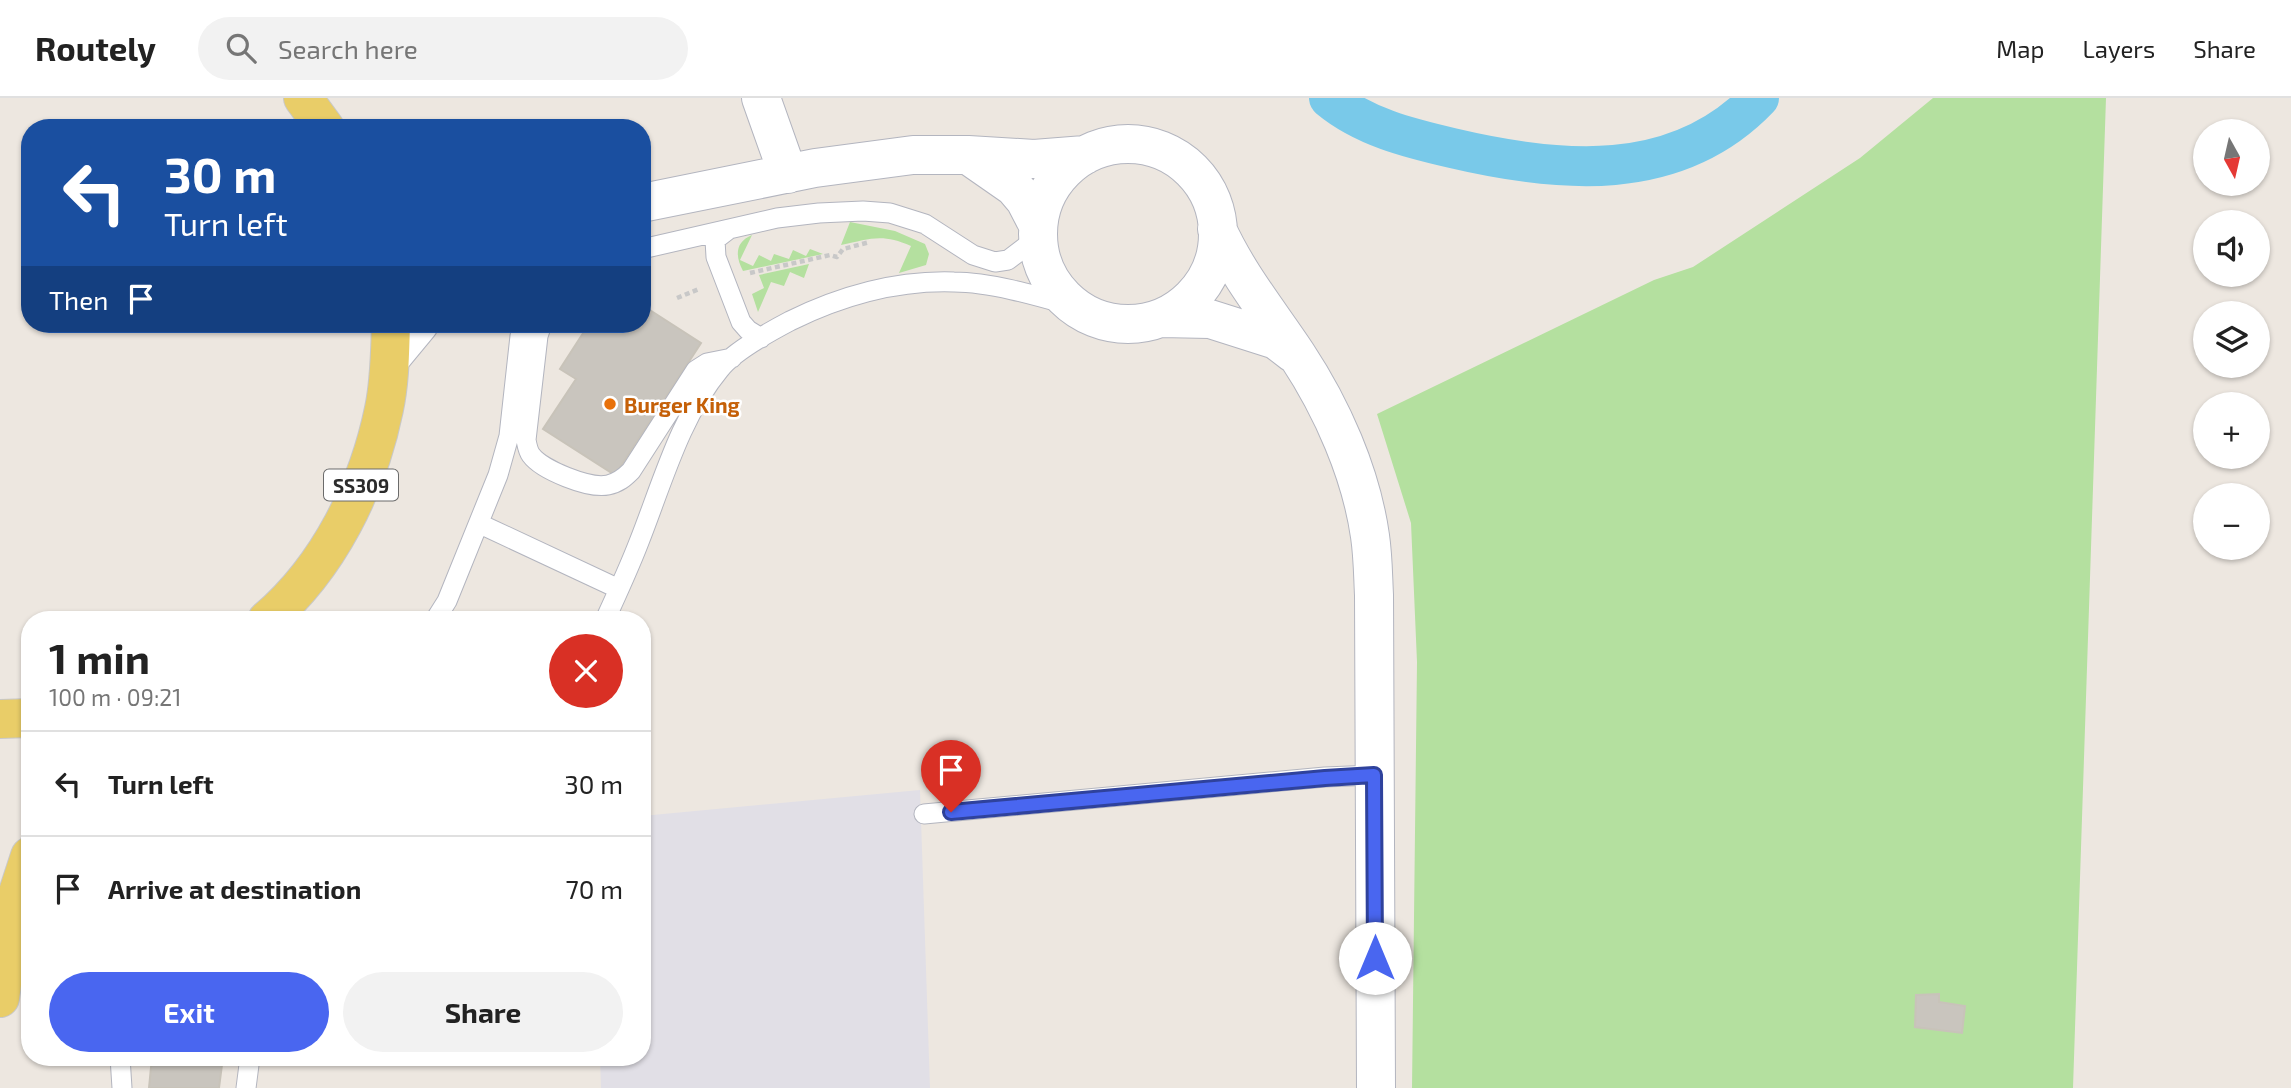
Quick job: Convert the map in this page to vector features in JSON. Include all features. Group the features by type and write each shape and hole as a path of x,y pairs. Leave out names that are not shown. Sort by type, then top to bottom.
{"main road":[{"path":"303,98 318,119"},
{"name":"SS309","path":"275,611 317,564 334,539 356,497 374,453 385,406 390,341"},
{"path":"0,719 21,718"},
{"path":"0,998 13,908 21,884"}],"street":[{"path":"761,98 788,174"},
{"path":"1037,231 1040,210 1053,184 1074,161 1102,147 1133,144 1163,151 1189,167 1208,192 1217,222 1216,253 1205,282 1186,303 1161,318"},
{"path":"651,201 788,174 913,155 1034,159 1085,155"},
{"path":"968,155 1014,187 1025,200 1037,231 1043,266 1057,291 1073,306 1105,322 1133,324 1161,318 1210,319 1276,341 1298,356"},
{"path":"1217,229 1239,272 1298,356 1323,400 1348,453 1362,495 1370,537 1374,595 1376,1088"}],"lane":[{"path":"651,246 777,218 863,211 890,213 925,224 973,256 995,262 1008,260 1037,231"},
{"path":"729,230 715,240 716,257 741,322 761,338"},
{"path":"609,611 639,543 674,448 701,396 721,367 770,331 825,304 872,290 916,283 956,281 1046,298 1073,306"},
{"path":"441,611 480,524 498,475 509,436 522,333"},
{"path":"539,333 526,440 530,454 538,462 569,478 589,484 606,486 621,481 631,471 696,370 707,363 732,358"},
{"path":"480,524 619,589"},
{"path":"924,814 1374,775"},
{"path":"121,1066 122,1088"},
{"path":"246,1088 249,1066"}],"path":[{"path":"745,274 830,255 837,257 843,249 880,240"}],"shaded area":[{"path":"920,790 930,1088 601,1088 600,1066 651,1066 651,815"}],"green space":[{"path":"1933,98 2106,98 2073,1088 1412,1088 1417,662 1411,523 1377,414 1654,280 1693,267 1860,158"},
{"path":"850,222 895,231 925,244 929,254 926,265 899,273 911,246 884,238 841,245"},
{"path":"752,235 740,260 753,266 759,255 771,261 774,254 789,259 793,250 806,256 810,249 823,254 743,271 739,260 738,250 742,241"},
{"path":"809,264 804,278 790,272 784,286 771,282 758,312 752,294 764,288 759,275"}],"building":[{"name":"Burger King","path":"651,311 701,343 615,475 543,429 576,379 560,369 583,333 651,333"},
{"path":"1939,994 1939,1002 1965,1006 1962,1033 1915,1027 1916,995"},
{"path":"151,1066 222,1066 219,1088 149,1088"}],"waterway":[{"path":"1329,98 1372,124 1420,140 1492,157 1574,166 1614,165 1653,159 1691,146 1726,126 1759,98"}],"place":[{"name":"Burger King","path":"610,404"}],"route":[{"path":"951,812 1374,775 1375,958"}]}
